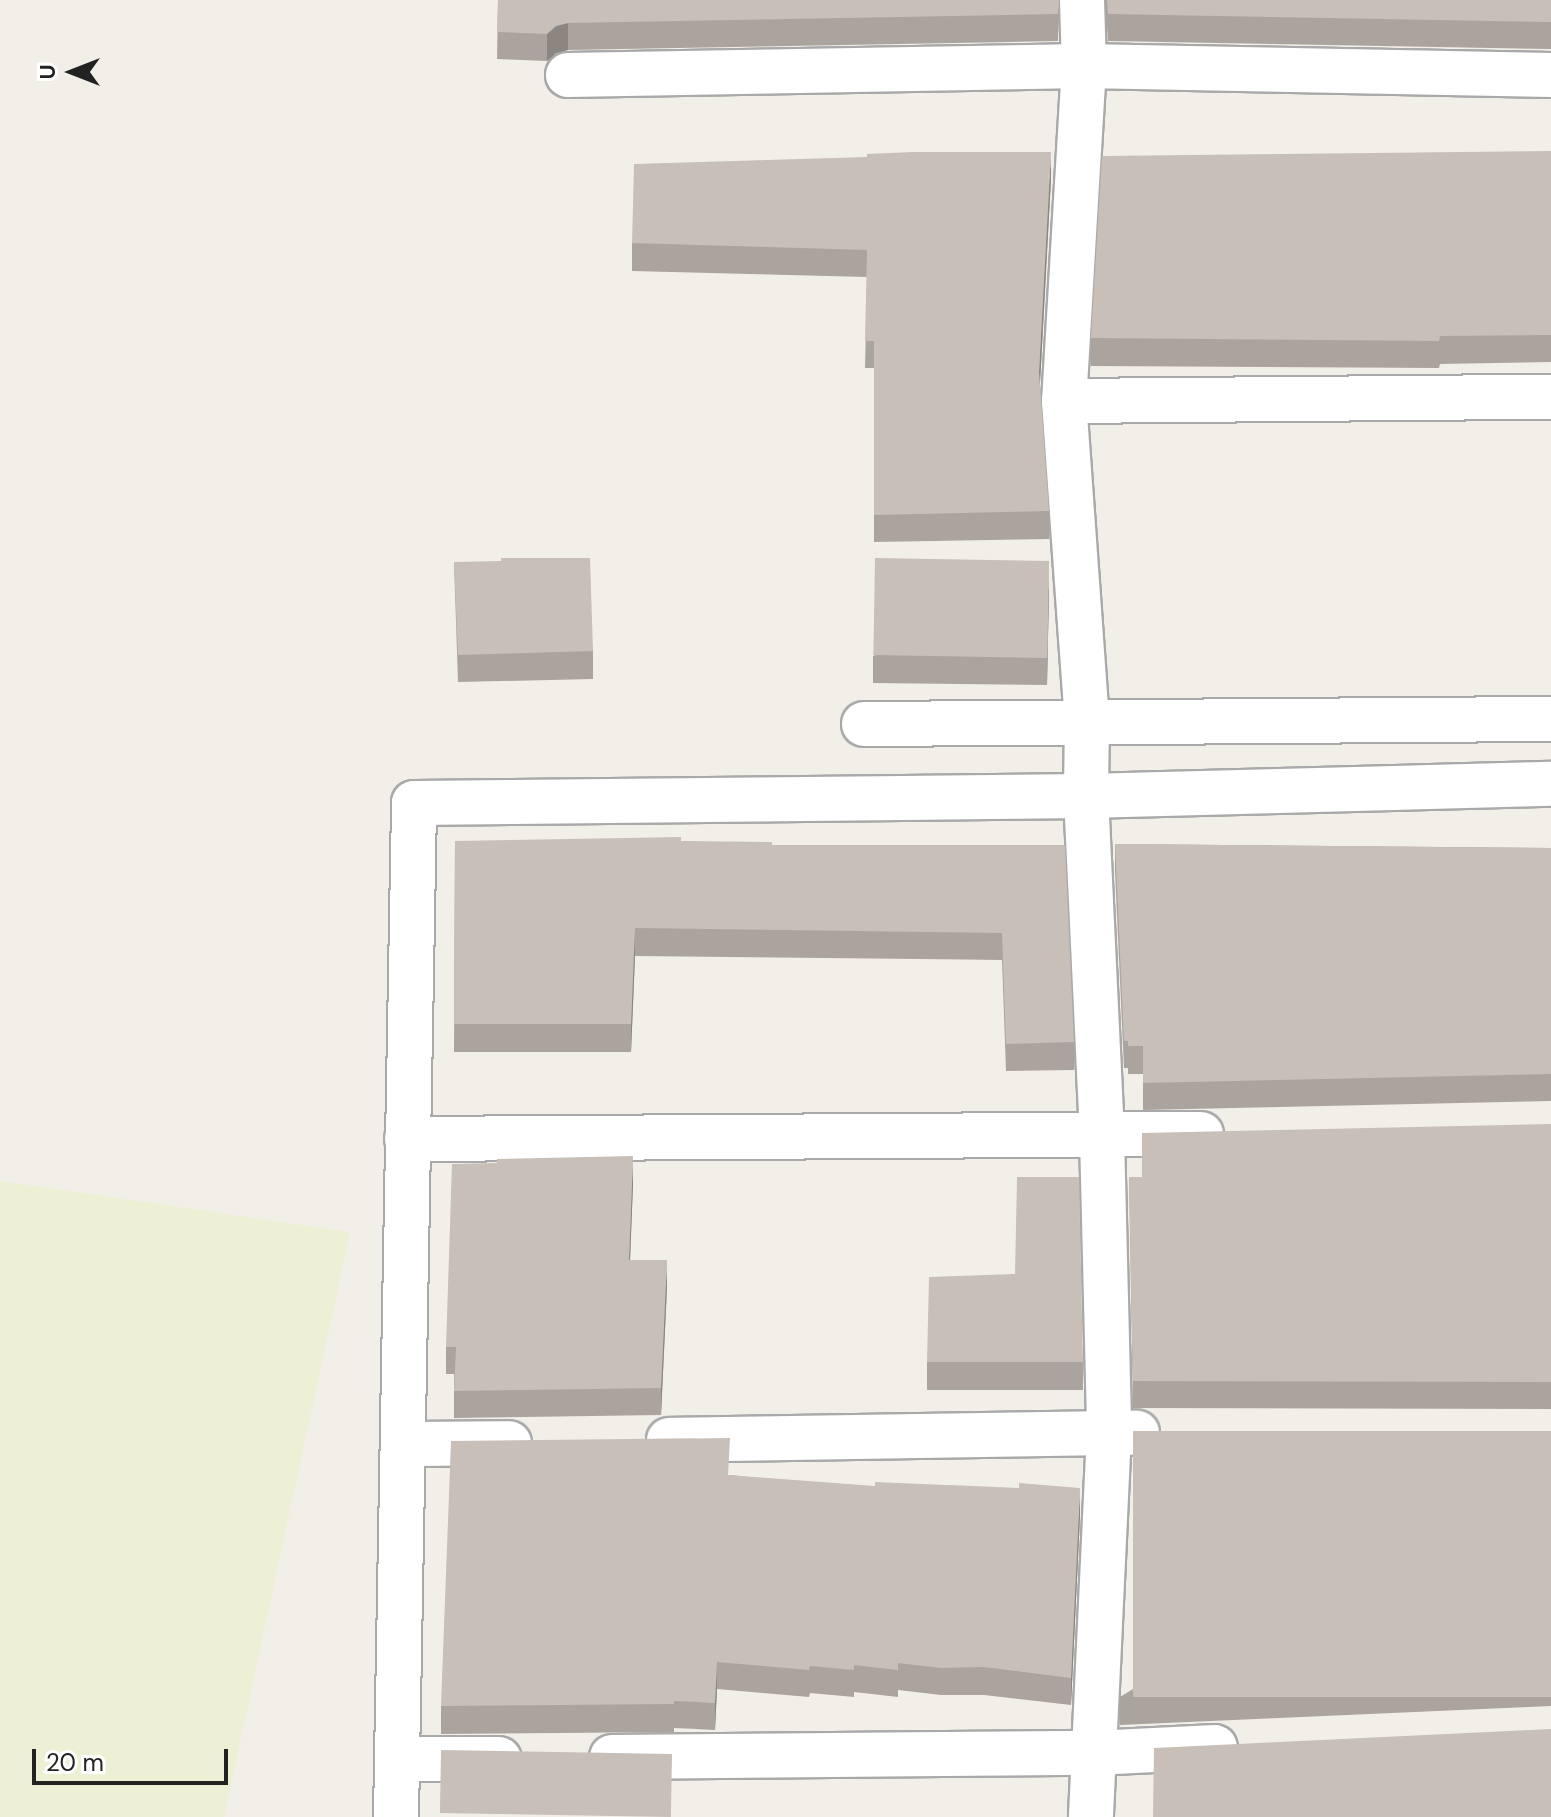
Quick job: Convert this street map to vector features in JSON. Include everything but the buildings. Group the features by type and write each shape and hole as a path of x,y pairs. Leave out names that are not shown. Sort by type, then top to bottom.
{"street":[{"path":"1082,0 1084,66 1064,401 1087,720 1086,796 1102,1136 1109,1433 1091,1817"},
{"path":"568,75 1084,66 1551,75"},
{"path":"1064,401 1551,397"},
{"path":"1030,564 1076,563"},
{"path":"864,724 1551,719"},
{"path":"396,1817 414,803 1086,796 1551,784"},
{"path":"407,1139 1241,1133"},
{"path":"622,1441 1172,1433"},
{"path":"403,1444 544,1442"},
{"path":"397,1759 1094,1753 1252,1745"}],"green space":[{"path":"0,1181 350,1232 224,1817 0,1817"}]}
